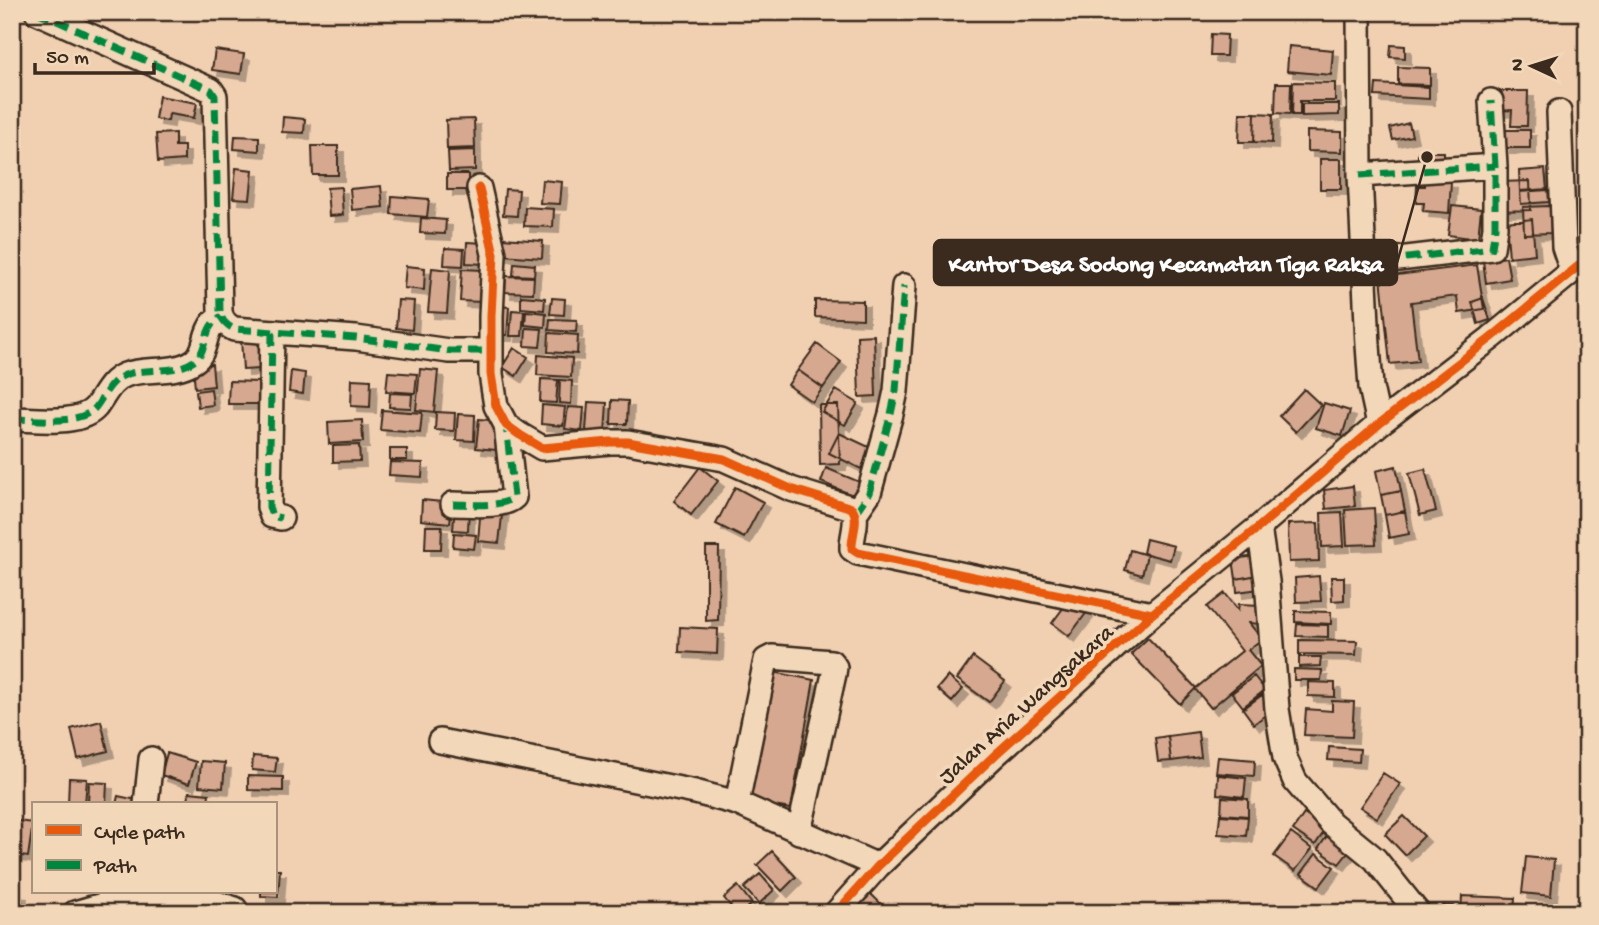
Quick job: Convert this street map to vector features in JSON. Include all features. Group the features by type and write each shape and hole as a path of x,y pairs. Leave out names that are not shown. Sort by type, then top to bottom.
{"street":[{"path":"37,12 211,90 215,96 221,316 228,325 234,329 356,338 449,351 490,351"},
{"path":"1359,12 1360,175 1364,263 1371,387 1380,424"},
{"path":"1364,263 1492,248 1495,227 1495,166 1491,101"},
{"path":"1559,112 1564,247 1568,259 1580,264"},
{"path":"1360,175 1495,166"},
{"path":"453,503 497,504 509,502 514,497 506,425 496,406 491,374 494,254 479,188"},
{"name":"Jalan Aria Wangsakara","path":"836,913 878,866 996,754 1152,614 1380,424 1491,338 1580,264"},
{"path":"904,286 896,391 869,493 856,512 852,549 858,553 1152,614"},
{"path":"12,419 81,418 94,409 115,381 126,374 166,371 191,363 201,355 211,324 221,316"},
{"path":"272,332 269,507 272,516 281,518"},
{"path":"506,425 542,447 628,442 724,460 791,489 852,508 856,512"},
{"path":"1259,527 1267,581 1277,709 1285,758 1295,781 1331,823 1375,859 1418,913"},
{"path":"737,803 766,660 772,657 831,662 835,667 834,674 799,832"},
{"path":"440,741 695,792 737,803 878,866"},
{"path":"146,802 150,760"},
{"path":"75,913 124,895 177,902 214,902 235,909"}],"building":[{"path":"1211,34 1227,35 1226,56 1210,56"},
{"path":"1391,45 1405,46 1405,58 1390,57"},
{"path":"1289,46 1333,50 1331,75 1287,71"},
{"path":"215,50 244,54 241,74 212,70"},
{"path":"1398,67 1430,68 1430,85 1398,84"},
{"path":"1293,82 1335,83 1335,101 1300,101 1300,115 1292,115"},
{"path":"1276,83 1291,83 1290,114 1275,113"},
{"path":"1376,84 1429,87 1429,99 1375,96"},
{"path":"1498,91 1528,91 1527,126 1511,126 1512,110 1498,111"},
{"path":"159,96 197,103 194,118 169,114 168,121 155,119"},
{"path":"1302,104 1339,104 1339,115 1302,116"},
{"path":"1240,113 1255,113 1254,142 1239,142"},
{"path":"1255,113 1273,114 1272,143 1254,142"},
{"path":"283,117 305,119 304,133 282,132"},
{"path":"474,119 475,148 447,149 446,120"},
{"path":"1409,123 1412,136 1393,140 1390,128"},
{"path":"1504,130 1530,130 1530,148 1504,148"},
{"path":"1307,131 1342,132 1342,152 1307,151"},
{"path":"175,133 175,146 184,146 184,160 158,162 156,134"},
{"path":"235,136 259,137 259,151 234,149"},
{"path":"312,146 338,146 338,175 313,175"},
{"path":"475,150 475,170 449,171 448,151"},
{"path":"1418,152 1444,152 1444,163 1418,163"},
{"path":"1320,159 1341,159 1341,189 1320,189"},
{"path":"236,168 253,170 250,199 233,198"},
{"path":"1545,169 1547,190 1520,192 1519,171"},
{"path":"447,174 468,174 468,190 447,190"},
{"path":"542,180 562,182 560,204 540,203"},
{"path":"1425,180 1451,182 1449,213 1423,211 1424,203 1416,203 1417,186 1425,186"},
{"path":"1530,181 1531,210 1501,211 1500,182"},
{"path":"381,186 383,207 352,210 350,189"},
{"path":"341,187 343,215 329,216 327,188"},
{"path":"505,189 519,190 517,216 503,215"},
{"path":"1548,189 1549,202 1521,204 1520,191"},
{"path":"392,196 429,199 427,217 391,214"},
{"path":"1452,206 1481,209 1478,239 1448,235"},
{"path":"1550,206 1551,233 1524,234 1523,207"},
{"path":"525,207 554,209 553,227 524,226"},
{"path":"421,218 446,220 445,234 420,233"},
{"path":"1532,219 1535,254 1509,257 1506,222"},
{"path":"503,238 543,241 542,258 502,255"},
{"path":"467,242 485,243 484,264 466,263"},
{"path":"445,248 464,249 463,266 444,265"},
{"path":"1506,257 1510,279 1486,283 1483,261"},
{"path":"514,263 535,265 534,276 513,275"},
{"path":"1477,265 1484,309 1459,313 1457,296 1411,302 1418,361 1390,364 1381,277"},
{"path":"406,266 425,268 424,290 404,288"},
{"path":"432,268 450,270 447,313 428,312"},
{"path":"462,269 483,270 481,302 460,301"},
{"path":"506,276 534,277 533,293 505,292"},
{"path":"521,296 545,298 544,310 521,308"},
{"path":"552,298 565,299 564,315 550,314"},
{"path":"1483,298 1490,320 1478,324 1472,302"},
{"path":"398,300 414,301 412,330 396,328"},
{"path":"815,300 863,301 863,319 815,317"},
{"path":"498,306 509,307 507,335 496,335"},
{"path":"512,310 524,311 522,336 510,336"},
{"path":"526,311 546,313 545,327 525,325"},
{"path":"550,319 577,320 576,332 549,330"},
{"path":"526,328 542,329 540,347 525,346"},
{"path":"549,333 578,335 577,354 548,352"},
{"path":"874,335 876,396 859,397 857,336"},
{"path":"258,338 260,369 243,370 241,339"},
{"path":"817,344 841,362 823,388 798,370"},
{"path":"514,348 528,357 516,376 502,367"},
{"path":"538,355 572,358 571,377 537,375"},
{"path":"212,364 214,386 195,388 193,366"},
{"path":"420,369 438,371 434,412 416,410"},
{"path":"798,370 823,388 812,402 788,385"},
{"path":"291,371 305,373 303,394 289,392"},
{"path":"388,372 417,374 415,393 386,391"},
{"path":"352,379 371,380 370,407 351,406"},
{"path":"541,379 558,380 556,403 540,402"},
{"path":"560,380 572,381 571,404 559,403"},
{"path":"229,381 258,382 258,404 228,404"},
{"path":"211,389 213,405 198,407 196,391"},
{"path":"1304,389 1321,405 1296,432 1279,416"},
{"path":"836,390 858,403 845,425 822,412"},
{"path":"390,393 412,394 411,408 389,407"},
{"path":"612,400 628,401 627,424 611,424"},
{"path":"588,402 607,403 605,433 586,431"},
{"path":"1324,403 1350,411 1342,436 1316,428"},
{"path":"542,405 565,407 563,426 541,424"},
{"path":"819,405 838,405 840,464 820,465"},
{"path":"568,407 584,408 582,431 565,429"},
{"path":"382,410 422,413 420,433 380,430"},
{"path":"436,412 455,413 454,431 435,430"},
{"path":"458,414 475,415 474,441 456,440"},
{"path":"479,419 499,421 496,450 476,448"},
{"path":"362,420 363,442 329,444 328,422"},
{"path":"839,433 871,448 861,469 829,453"},
{"path":"359,445 360,461 333,462 333,446"},
{"path":"390,449 407,449 407,460 390,460"},
{"path":"390,462 423,463 422,477 389,475"},
{"path":"1396,466 1401,491 1381,495 1376,471"},
{"path":"700,467 718,481 691,515 674,501"},
{"path":"826,468 862,483 857,497 821,482"},
{"path":"1425,469 1436,511 1420,515 1409,473"},
{"path":"1353,486 1355,506 1326,509 1324,490"},
{"path":"735,487 763,502 744,538 716,524"},
{"path":"1401,491 1405,511 1385,515 1381,495"},
{"path":"422,500 452,503 450,523 421,520"},
{"path":"481,505 503,507 499,543 478,541"},
{"path":"455,506 469,507 468,531 453,530"},
{"path":"1374,508 1376,544 1347,545 1345,510"},
{"path":"1405,511 1409,534 1389,538 1385,515"},
{"path":"1342,512 1344,546 1322,547 1321,513"},
{"path":"1318,523 1319,561 1289,562 1288,524"},
{"path":"426,526 442,526 441,549 425,549"},
{"path":"454,533 476,535 474,549 453,547"},
{"path":"1146,539 1174,546 1170,560 1143,553"},
{"path":"706,547 719,547 718,620 706,621"},
{"path":"1130,550 1147,555 1142,575 1125,570"},
{"path":"1256,556 1258,575 1236,579 1233,559"},
{"path":"1258,575 1260,589 1237,592 1236,579"},
{"path":"1319,576 1321,601 1296,602 1295,578"},
{"path":"1331,577 1344,577 1344,600 1332,601"},
{"path":"1225,593 1238,610 1239,604 1261,605 1260,624 1249,623 1262,639 1248,650 1261,666 1211,708 1195,689 1242,651 1207,607"},
{"path":"1070,599 1087,612 1069,636 1052,623"},
{"path":"1295,611 1331,612 1331,624 1295,622"},
{"path":"1297,624 1328,625 1328,637 1296,636"},
{"path":"680,627 718,629 717,654 679,652"},
{"path":"1148,638 1196,688 1180,704 1131,654"},
{"path":"1299,640 1357,641 1356,655 1299,654"},
{"path":"973,657 1005,681 989,702 957,679"},
{"path":"1299,657 1321,657 1320,666 1299,667"},
{"path":"1294,669 1322,670 1321,680 1294,680"},
{"path":"773,672 814,680 791,809 750,802"},
{"path":"948,676 963,689 952,702 937,689"},
{"path":"1254,676 1265,690 1243,707 1232,693"},
{"path":"1308,682 1335,683 1335,697 1308,696"},
{"path":"1262,695 1273,709 1254,724 1243,709"},
{"path":"1332,701 1354,702 1352,737 1304,735 1306,709 1332,711"},
{"path":"101,721 108,751 78,759 71,729"},
{"path":"1198,732 1201,757 1171,761 1168,736"},
{"path":"1168,736 1171,761 1158,762 1155,738"},
{"path":"1329,747 1360,749 1359,762 1328,760"},
{"path":"167,753 196,762 189,784 161,775"},
{"path":"253,756 277,758 275,772 252,770"},
{"path":"1218,757 1255,760 1254,776 1216,773"},
{"path":"201,761 225,763 223,788 199,786"},
{"path":"1383,773 1400,784 1377,818 1360,807"},
{"path":"1218,775 1246,778 1244,797 1217,794"},
{"path":"248,776 283,777 283,791 248,790"},
{"path":"69,778 87,779 85,802 68,802"},
{"path":"89,782 107,783 106,802 88,802"},
{"path":"189,792 209,794 208,802 188,802"},
{"path":"118,796 137,800 137,802 116,802"},
{"path":"1222,797 1248,799 1248,816 1221,814"},
{"path":"1304,814 1326,829 1315,845 1293,830"},
{"path":"1220,815 1248,817 1246,836 1218,834"},
{"path":"1404,816 1424,836 1405,855 1385,834"},
{"path":"18,821 32,823 28,857 13,855"},
{"path":"1291,833 1312,849 1295,871 1274,856"},
{"path":"1329,833 1351,849 1339,864 1318,849"},
{"path":"772,851 796,877 782,891 757,865"},
{"path":"1316,854 1334,867 1319,887 1301,874"},
{"path":"1526,857 1554,860 1551,896 1522,893"},
{"path":"276,870 280,870 278,897 261,896 276,894"},
{"path":"760,874 774,890 759,904 744,888"},
{"path":"738,886 752,904 741,913 736,913 724,898"},
{"path":"12,892 21,893 19,913 12,913"},
{"path":"871,894 890,913 854,911"},
{"path":"1462,896 1515,898 1514,913 1461,913"},
{"path":"1443,905 1453,906 1452,913 1442,913"}],"marked path":[{"path":"37,12 211,90 215,96 220,311 229,326 234,329 356,338 449,351 490,351"},
{"path":"1364,263 1492,248 1495,227 1495,166 1491,101"},
{"path":"1360,175 1495,166"},
{"path":"856,512 869,493 896,391 904,286"},
{"path":"12,419 57,420 89,413 112,385 125,375 177,368 194,361 203,348 210,328 221,316"},
{"path":"272,332 269,507 272,516 281,518"},
{"path":"453,504 494,504 514,497 506,425"}],"cycle path":[{"path":"479,188 494,254 491,374 496,406 506,425 520,435 542,448 628,442 724,459 791,489 852,508 855,522 852,549 858,553 1152,614"},
{"path":"836,913 878,866 996,754 1152,614 1379,424 1491,338 1587,259"}],"place":[{"name":"Kantor Desa Sodong Kecamatan Tiga Raksa","path":"1427,157"}]}
